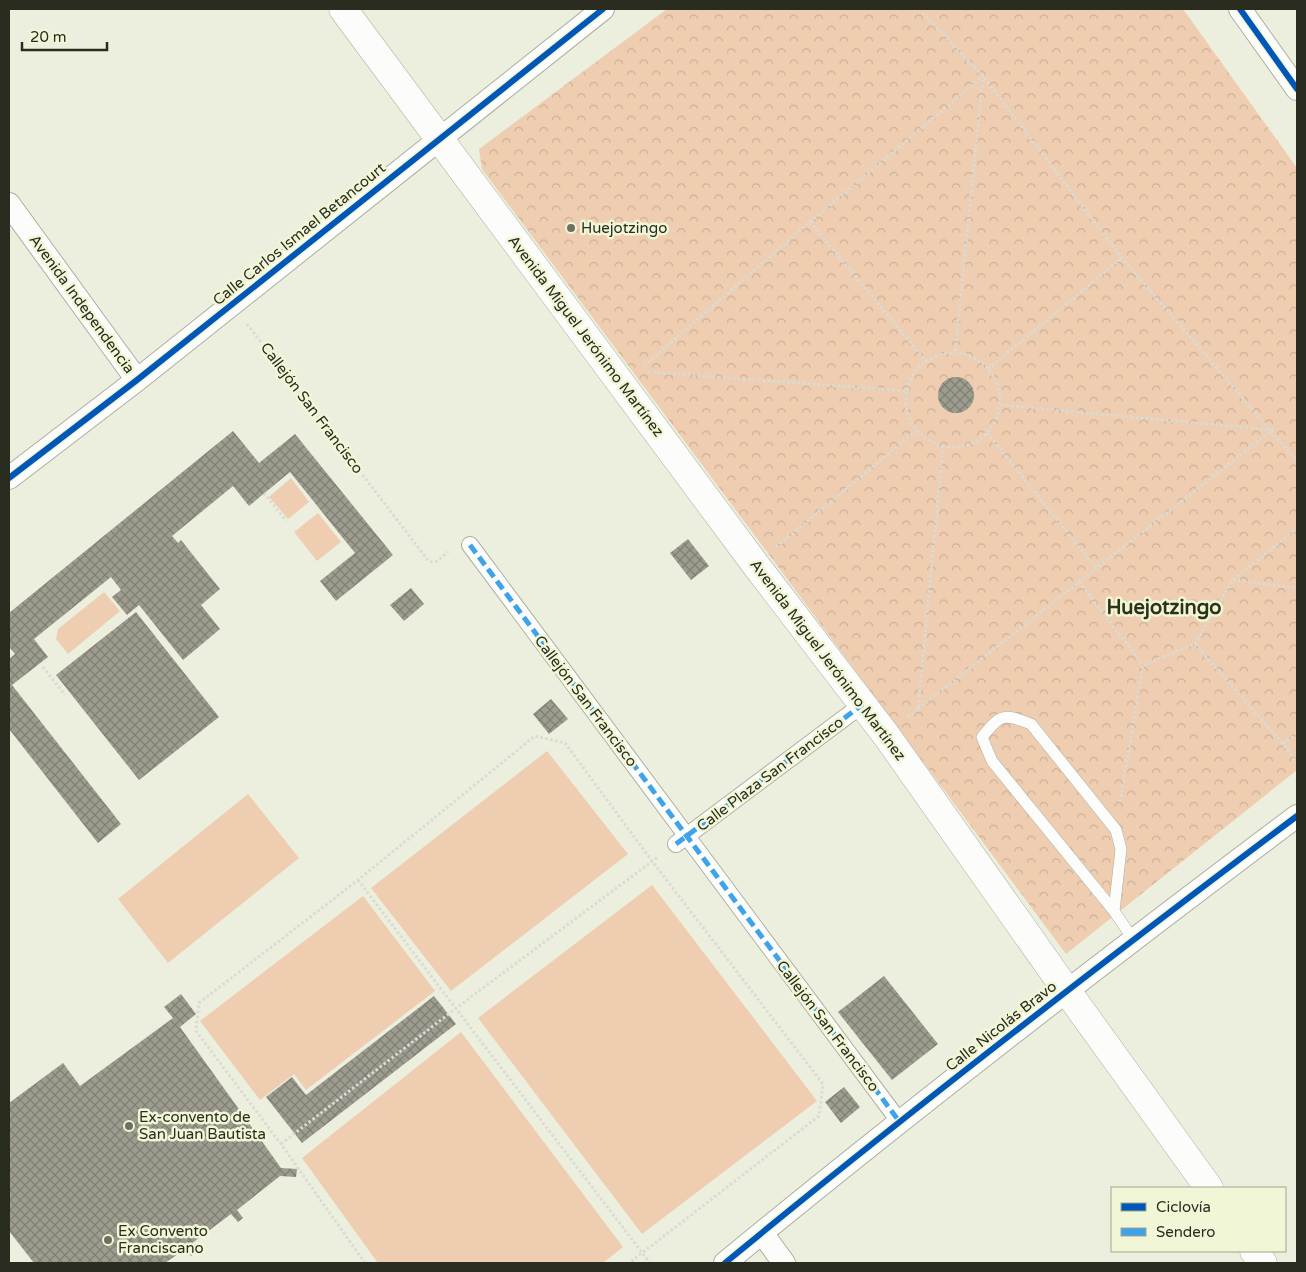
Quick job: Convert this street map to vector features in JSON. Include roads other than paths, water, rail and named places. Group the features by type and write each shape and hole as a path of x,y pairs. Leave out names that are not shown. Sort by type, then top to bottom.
{"main road":[{"name":"Avenida Miguel Jerónimo Martínez","path":"343,9 439,139 630,378 755,564 886,735 1208,1187"},
{"path":"1255,1252 1263,1263"}],"street":[{"name":"Calle Carlos Ismael Betancourt","path":"9,478 137,380 603,9"},
{"path":"1240,9 1297,89"},
{"name":"Avenida Independencia","path":"9,204 137,380"},
{"name":"Callejón San Francisco","path":"470,545 681,840 899,1121"},
{"name":"Calle Plaza San Francisco","path":"681,840 863,704"},
{"name":"Calle Nicolás Bravo","path":"725,1263 899,1121 1133,939 1297,816"},
{"path":"762,1233 784,1263"}],"lane":[{"path":"1114,911 1121,849 1116,830 1031,724 1011,716 996,720 982,737 992,760 1114,911 1133,939"}],"place":[{"name":"Huejotzingo","path":"571,228"},
{"name":"Ex-convento de San Juan Bautista","path":"129,1126"},
{"name":"Ex Convento Franciscano","path":"108,1240"}],"district":[{"name":"Huejotzingo","path":"1164,607"}]}
